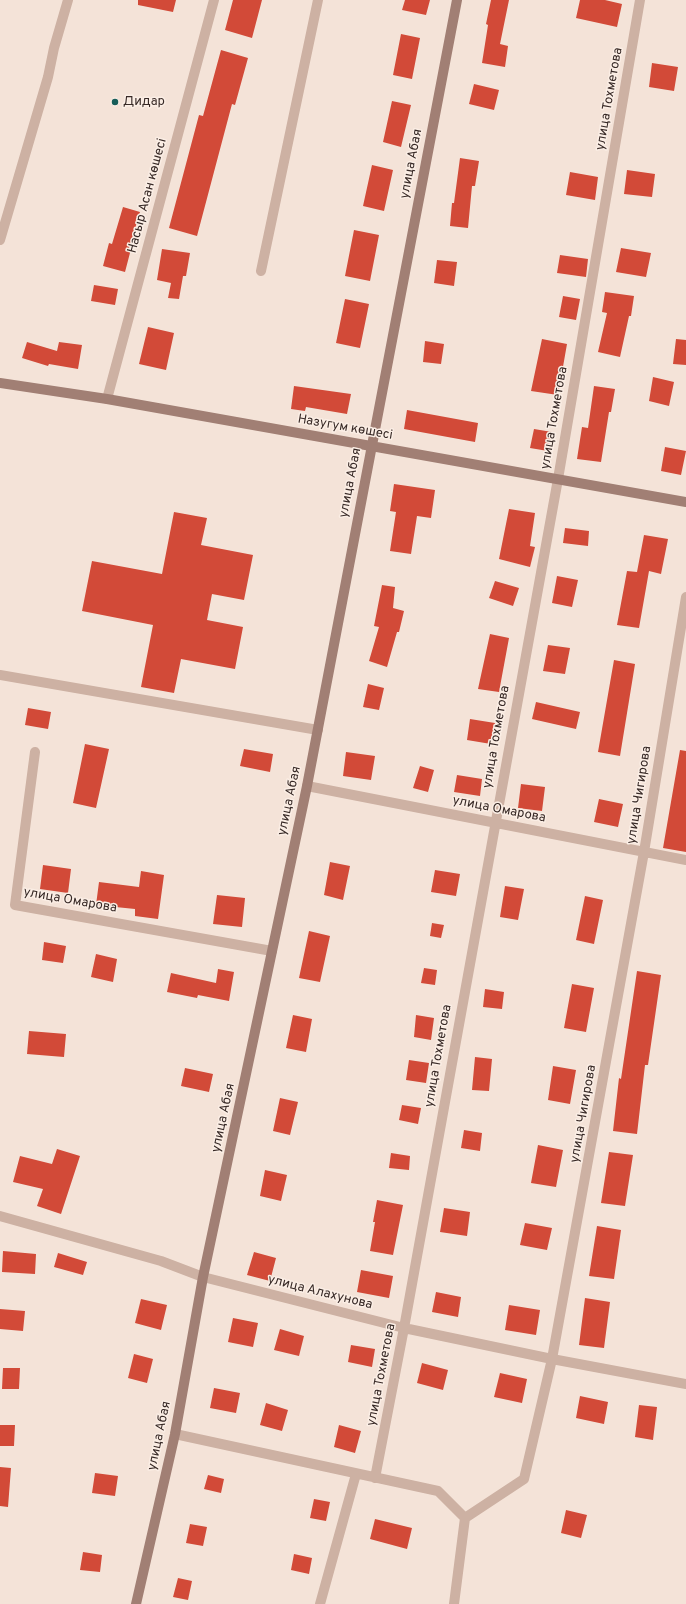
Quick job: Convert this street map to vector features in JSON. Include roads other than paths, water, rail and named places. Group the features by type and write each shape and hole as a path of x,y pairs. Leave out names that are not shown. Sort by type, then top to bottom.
{"street":[{"path":"0,240 48,77 54,48 68,0"},
{"name":"Насыр Асан көшесі","path":"107,399 214,0"},
{"path":"261,271 318,0"},
{"name":"улица Абая","path":"136,1604 175,1434 203,1277 307,786 457,0"},
{"name":"улица Тохметова","path":"375,1478 404,1328 558,479 640,0"},
{"name":"Назугум көшесі","path":"0,383 107,399 686,502"},
{"name":"улица Чигирова","path":"465,1518 524,1479 552,1358 644,852 686,597"},
{"path":"0,675 318,730"},
{"name":"улица Омарова","path":"35,752 15,905 272,951"},
{"name":"улица Омарова","path":"307,786 686,860"},
{"name":"улица Алахунова","path":"0,1216 161,1261 203,1277 404,1328 686,1384"},
{"path":"175,1434 438,1491 465,1518 454,1604"},
{"path":"320,1604 356,1474"}],"place":[{"name":"Дидар","path":"115,102"}]}
